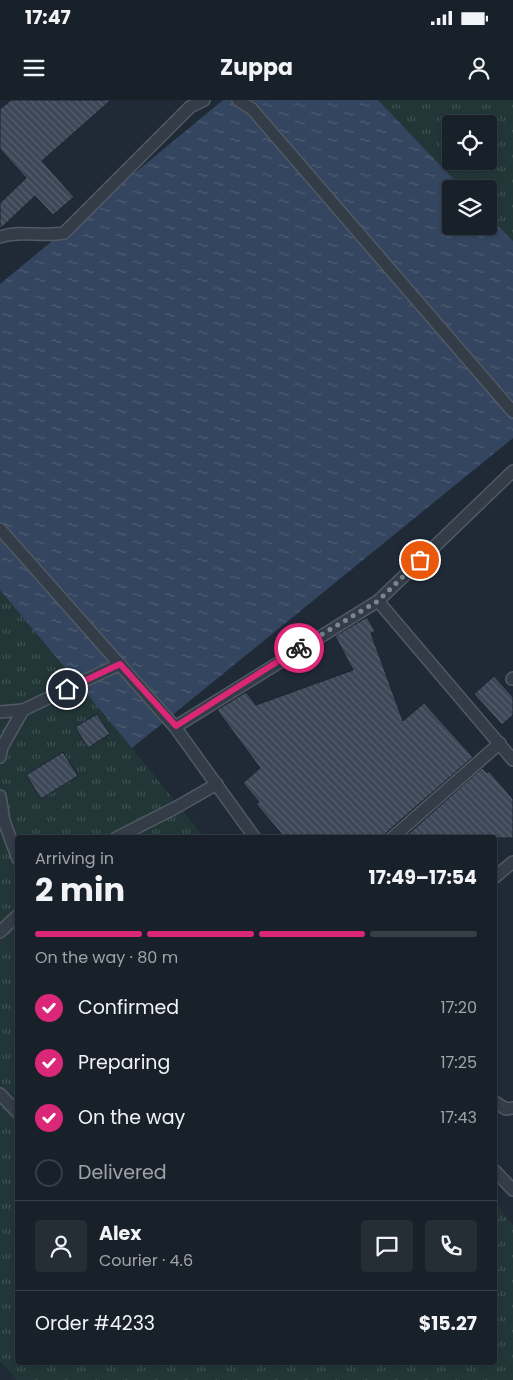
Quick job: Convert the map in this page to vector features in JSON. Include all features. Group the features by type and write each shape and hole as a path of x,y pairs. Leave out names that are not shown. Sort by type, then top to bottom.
{"lane":[{"path":"0,237 10,233 47,236 64,233 190,107 204,100"},
{"path":"238,100 252,109 513,412"},
{"path":"176,726 378,601 513,471"},
{"path":"0,530 176,726 253,835"},
{"path":"378,601 513,760"},
{"path":"0,712 23,710 120,664"},
{"path":"0,757 2,747 23,710"},
{"path":"395,835 500,743"},
{"path":"122,835 217,784"},
{"path":"0,796 4,821 15,851"},
{"path":"497,875 513,862"},
{"path":"0,932 15,918"},
{"path":"0,1094 15,1110"},
{"path":"497,1103 506,1109 513,1108"},
{"path":"497,1173 513,1190"}],"green space":[{"path":"378,100 513,100 513,241 497,224 497,180 454,180 445,170 497,170 497,115 442,115 442,167"},
{"path":"0,590 202,835 15,835 15,1365 497,1365 497,1205 513,1225 513,1380 17,1380 0,1361"}],"water":[{"path":"223,100 378,100 442,167 442,170 445,170 454,180 442,180 442,235 497,235 497,224 513,241 513,438 132,748 0,590 0,284"}],"building":[{"path":"11,100 111,100 42,161 74,197 53,215 35,196 0,229 0,203 26,178 0,149 0,109"},
{"path":"367,617 375,631 371,633 403,721 424,703 473,757 387,832 386,835 282,835 256,804 259,802 243,783 260,768 217,710 246,692 256,705 353,670 335,636"},
{"path":"494,676 513,697 513,715 502,725 474,694"},
{"path":"97,714 110,734 88,748 75,727"},
{"path":"63,752 78,776 41,799 26,775"},
{"path":"482,768 487,773 489,771 513,799 513,838 497,838 497,835 407,835"}],"way so far":[{"path":"299,648 378,601 420,560"}],"route":[{"path":"67,689 120,664 176,726 299,648"}]}
